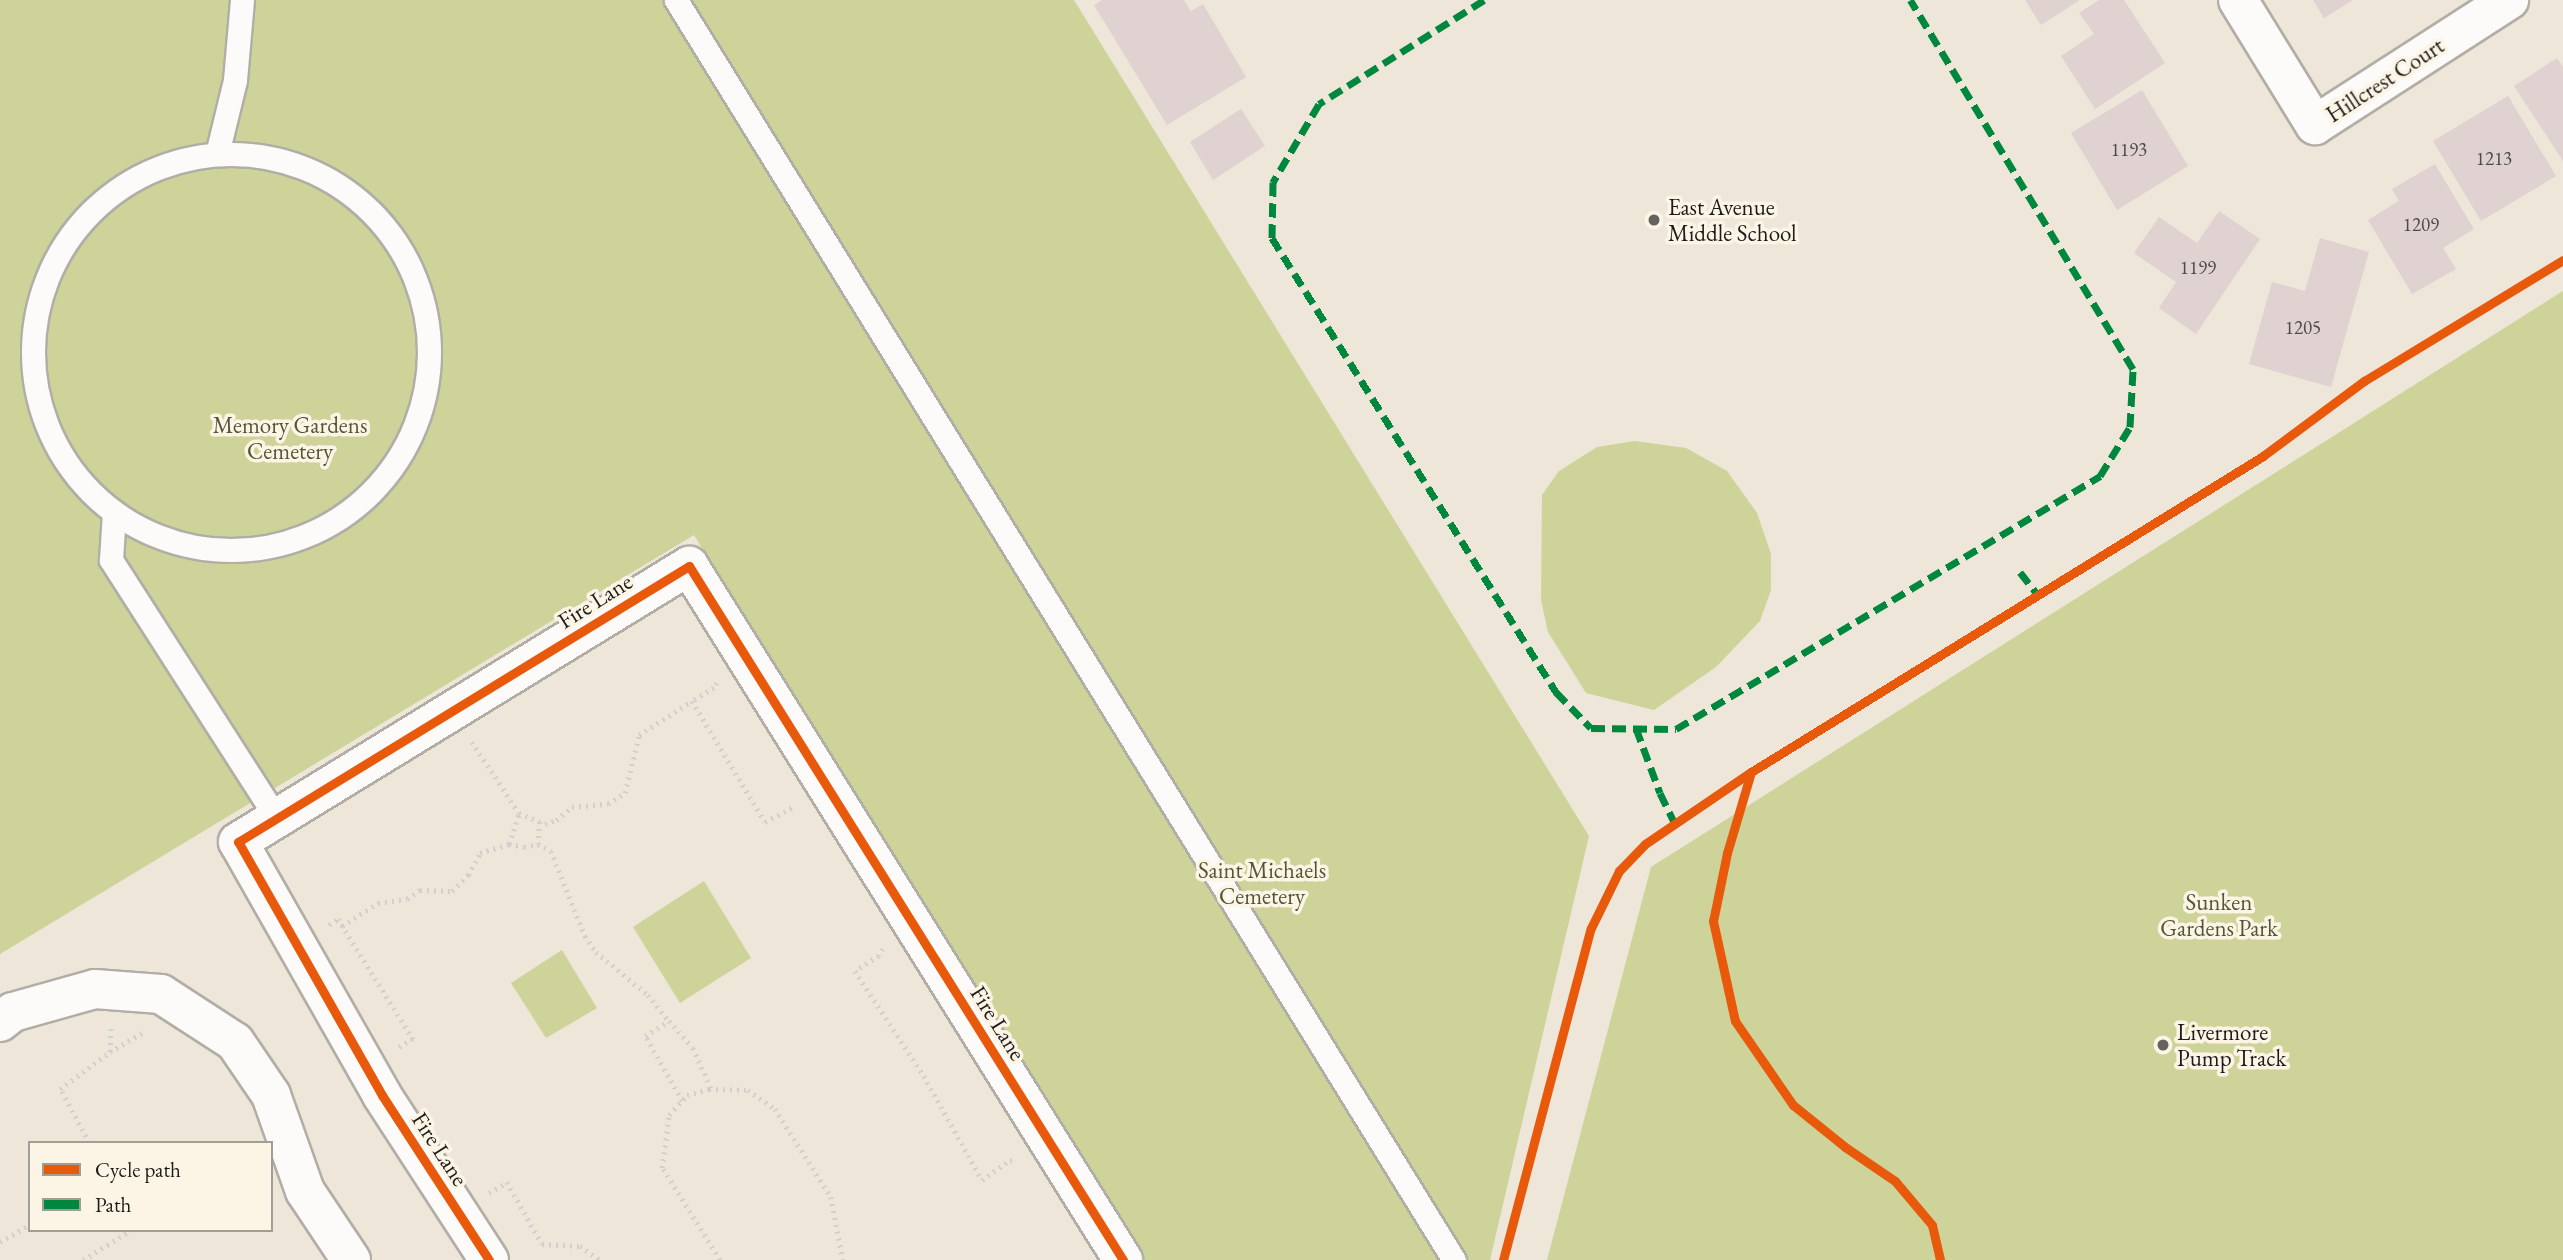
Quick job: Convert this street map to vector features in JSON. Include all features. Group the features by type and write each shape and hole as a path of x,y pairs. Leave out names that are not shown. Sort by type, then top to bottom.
{"street":[{"name":"Hillcrest Court","path":"2238,0 2315,125 2509,0"},
{"name":"Fire Lane","path":"489,1260 382,1094 238,842 689,566 1124,1260"},
{"path":"0,1022 13,1012 95,989 161,994 235,1042 271,1095 305,1191 351,1260"}],"lane":[{"path":"217,154 235,80 242,0"},
{"path":"676,0 1454,1260"},
{"path":"217,154 252,154 286,161 318,173 348,191 374,214 396,240 412,270 426,314 428,372 422,405 410,438 392,468 369,494 342,516 312,533 279,544 245,550 188,545 144,530 114,512 88,490 66,463 50,433 38,400 33,355 40,298 52,266 70,235 93,210 120,187 150,171 183,159 217,154"},
{"path":"114,512 111,560 277,819"}],"path":[{"path":"469,737 519,813 540,822 556,820 572,807 608,804 625,793 639,735 714,688 717,682 714,673"},
{"path":"692,701 765,822 789,807 796,807"},
{"path":"509,844 519,813"},
{"path":"538,844 540,822"},
{"path":"391,1053 413,1039 342,926 378,903 407,899 420,890 452,891 468,875 480,853 509,844 524,847 538,844 551,851 585,936 593,948 649,995 693,1048 712,1090"},
{"path":"879,941 883,949 879,956 855,971 924,1076 982,1180 1010,1160 1015,1160 1022,1172"},
{"path":"669,1021 645,1036 682,1101"},
{"path":"88,1141 60,1089 110,1052"},
{"path":"720,1260 662,1168 669,1115 687,1096 712,1090 748,1090 775,1109 831,1197 843,1260"},
{"path":"480,1198 506,1182 542,1244 580,1246 600,1260"},
{"path":"0,1242 28,1225"},
{"path":"83,1260 128,1232"}],"green space":[{"name":"Saint Michaels Cemetery","path":"0,0 1074,0 1589,836 1490,1260 1136,1260 694,535 0,954"},
{"name":"Sunken Gardens Park","path":"2563,291 2563,1260 1547,1260 1651,867"},
{"path":"1635,441 1686,448 1727,471 1757,513 1771,554 1771,590 1760,621 1716,667 1654,710 1586,693 1548,632 1541,600 1542,495 1559,471 1597,447"},
{"path":"704,881 751,958 680,1003 633,927"},
{"path":"562,950 597,1008 546,1038 511,983"}],"building":[{"path":"1102,0 1184,0 1191,11 1203,4 1246,77 1167,125 1094,5"},
{"path":"2025,0 2080,0 2041,25"},
{"path":"2099,0 2124,0 2165,63 2095,109 2061,56 2094,34 2079,13"},
{"path":"2313,0 2353,0 2324,18"},
{"path":"2557,58 2563,67 2563,161 2514,86"},
{"path":"2142,90 2188,166 2117,210 2071,133"},
{"path":"2508,96 2556,176 2481,221 2433,141"},
{"path":"1241,109 1265,146 1213,180 1190,142"},
{"path":"2435,164 2474,229 2443,248 2456,269 2412,294 2368,220 2399,201 2392,189"},
{"path":"2219,211 2260,239 2196,334 2159,308 2176,282 2134,253 2159,217 2197,243"},
{"path":"2320,238 2369,252 2331,387 2249,364 2272,282 2305,291"}],"marked path":[{"path":"1484,0 1319,104 1273,182 1272,238 1556,692 1591,728 1676,729 2100,476 2130,427 2133,369 1910,0"},
{"path":"2020,572 2039,596"},
{"path":"1636,728 1660,793 1674,822"}],"cycle path":[{"path":"1503,1260 1591,928 1619,871 1645,844 1751,772 2263,456 2364,381 2563,260"},
{"path":"489,1260 382,1095 238,842 689,566 1123,1260"},
{"path":"1751,772 1727,853 1713,921 1735,1021 1793,1105 1845,1147 1895,1181 1932,1225 1940,1260"}],"place":[{"name":"East Avenue Middle School","path":"1654,220"},
{"name":"Livermore Pump Track","path":"2163,1045"}],"park label":[{"name":"Memory Gardens Cemetery","path":"290,438"}]}
